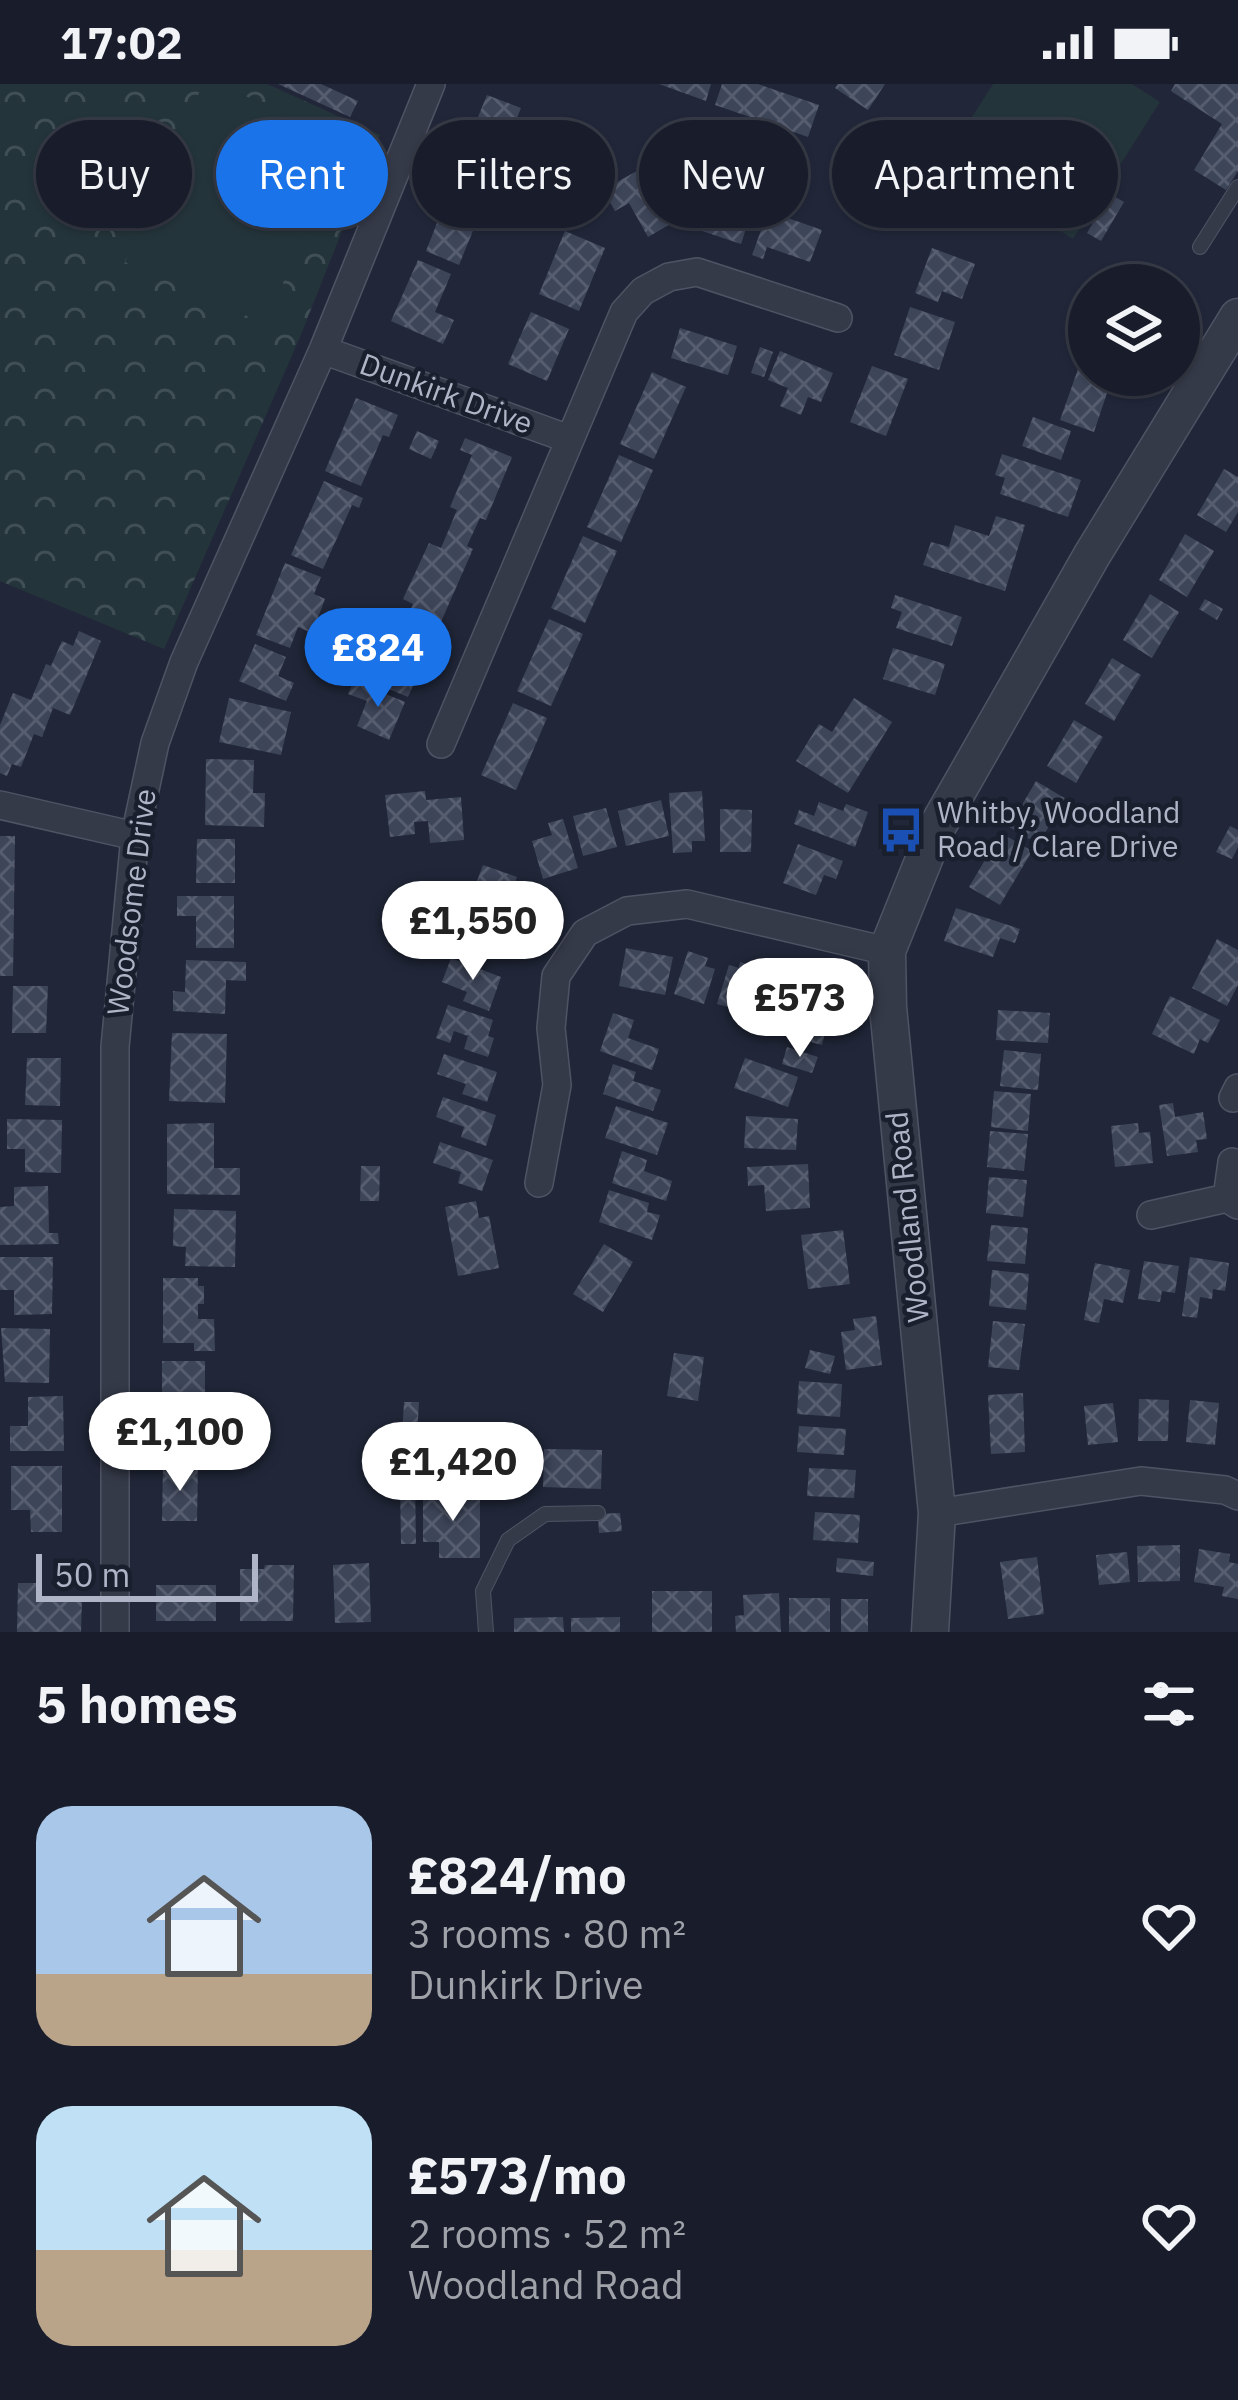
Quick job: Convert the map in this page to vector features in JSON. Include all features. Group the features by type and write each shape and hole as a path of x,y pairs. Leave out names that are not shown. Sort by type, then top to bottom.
{"street":[{"name":"Woodsome Drive","path":"116,1632 115,1047 135,836 155,743 184,662 322,350 431,84"},
{"name":"Dunkirk Drive","path":"441,744 624,312 643,291 669,278 697,272 838,318"},
{"name":"Woodland Road","path":"930,1632 937,1513 888,1007 887,951 937,827 1092,555 1238,317"},
{"name":"Dunkirk Drive","path":"322,350 569,439"},
{"path":"0,805 135,836"},
{"path":"539,1184 557,1085 551,1028 556,976 585,933 627,911 687,904 887,951"},
{"path":"1151,1215 1232,1202 1232,1162"},
{"path":"937,1513 1141,1481 1225,1490 1238,1496"}],"lane":[{"path":"1200,247 1238,187"},
{"path":"487,1632 483,1591 508,1540 544,1514 598,1513"}],"green space":[{"path":"0,84 267,84 347,120 216,120 216,228 343,228 164,649 0,581"},
{"path":"203,84 218,84 300,120 216,120 216,228 307,228 265,324 125,262 140,228 192,228 192,120 187,120"},
{"path":"993,84 1132,84 1160,102 1118,168 1118,120 970,120"},
{"path":"1056,228 1080,228 1073,239"}],"building":[{"path":"278,84 321,84 358,101 350,117"},
{"path":"659,84 711,84 706,101"},
{"path":"722,84 758,84 819,105 808,137 808,120 759,120 715,105"},
{"path":"838,84 885,84 868,110 835,88"},
{"path":"1175,84 1238,84 1238,171 1226,190 1194,170 1222,124 1171,91"},
{"path":"487,95 521,108 516,120 477,120"},
{"path":"639,170 639,221 629,203 615,211 615,183"},
{"path":"808,225 822,230 810,262 767,247 763,259 752,255 762,228"},
{"path":"435,228 474,228 459,265 426,251"},
{"path":"643,228 664,228 648,237"},
{"path":"693,228 746,228 741,244"},
{"path":"1090,228 1109,228 1101,241 1087,233"},
{"path":"565,231 605,248 579,311 539,294"},
{"path":"932,248 975,264 962,299 942,291 938,302 915,293"},
{"path":"418,260 451,274 435,312 454,320 443,344 391,321"},
{"path":"910,307 955,322 939,370 894,355"},
{"path":"531,312 569,329 547,381 508,364"},
{"path":"680,328 737,346 728,375 671,358"},
{"path":"760,347 773,352 764,377 751,373"},
{"path":"780,351 833,373 821,402 808,397 801,415 780,406 788,388 768,380"},
{"path":"872,366 908,379 886,436 850,422"},
{"path":"652,372 686,387 654,459 620,444"},
{"path":"1069,396 1106,396 1094,432 1060,420"},
{"path":"356,398 398,415 389,437 383,435 361,486 325,471"},
{"path":"1033,417 1071,431 1061,460 1022,446"},
{"path":"417,431 439,441 431,459 409,449"},
{"path":"465,438 512,457 486,520 480,518 467,546 473,549 408,697 379,685 413,604 403,599 429,543 441,548 457,510 450,507 472,455 460,450"},
{"path":"1002,454 1081,480 1068,517 1000,494 1005,478 995,475"},
{"path":"619,455 653,470 621,542 587,527"},
{"path":"1224,469 1238,477 1238,512 1226,532 1197,515"},
{"path":"324,481 363,498 359,508 352,505 323,569 291,555"},
{"path":"996,516 1025,525 1005,591 923,565 931,542 949,547 955,525 989,536"},
{"path":"1185,534 1214,551 1187,597 1159,580"},
{"path":"583,536 617,551 585,623 551,608"},
{"path":"285,563 321,577 314,594 325,599 312,633 298,627 290,648 256,635"},
{"path":"1150,594 1179,612 1152,658 1123,640"},
{"path":"895,595 962,617 952,646 896,628 902,612 891,608"},
{"path":"1205,599 1223,609 1217,620 1199,609"},
{"path":"549,619 583,634 551,706 517,691"},
{"path":"79,631 101,641 70,715 53,708 42,737 34,734 21,767 12,764 7,776 0,773 0,725 13,693 31,700 62,641 73,646"},
{"path":"255,644 286,657 278,676 294,683 286,701 239,681"},
{"path":"893,648 945,664 935,695 883,679"},
{"path":"1112,658 1141,675 1114,721 1085,704"},
{"path":"354,681 405,702 389,740 357,726 367,701 348,694"},
{"path":"229,698 291,712 281,755 219,742"},
{"path":"854,698 892,722 848,793 796,761 819,724 832,732"},
{"path":"513,703 547,718 516,790 481,775"},
{"path":"1074,720 1103,737 1076,783 1047,766"},
{"path":"206,759 254,760 253,793 265,793 264,827 205,825"},
{"path":"1036,781 1066,799 1038,844 1009,827"},
{"path":"425,791 426,800 461,797 464,840 430,843 428,821 414,822 415,834 390,837 385,795"},
{"path":"702,791 705,841 692,841 692,852 673,853 669,793"},
{"path":"661,800 669,836 626,846 618,811"},
{"path":"819,802 843,811 846,804 868,812 855,847 794,824 799,810 814,816"},
{"path":"606,808 617,847 583,856 573,816"},
{"path":"720,809 752,810 751,852 720,852"},
{"path":"563,819 578,868 543,879 532,841 552,835 548,823"},
{"path":"1230,826 1238,830 1232,859 1216,852"},
{"path":"1001,833 1032,851 1000,905 969,887"},
{"path":"0,836 15,836 13,976 0,976"},
{"path":"197,839 235,839 235,883 196,883"},
{"path":"798,844 843,861 836,879 824,875 816,895 783,883"},
{"path":"483,865 517,877 502,917 468,905"},
{"path":"177,896 234,896 234,948 196,948 196,916 177,916"},
{"path":"445,908 496,929 485,958 450,943 455,930 439,923"},
{"path":"956,908 1020,929 1015,943 1000,938 993,957 944,941"},
{"path":"1217,939 1238,950 1238,985 1227,1006 1192,988"},
{"path":"626,948 673,957 665,995 619,986"},
{"path":"688,951 708,958 705,966 715,969 704,1004 674,994"},
{"path":"451,958 501,977 489,1011 463,1001 467,992 442,982"},
{"path":"186,960 246,962 246,981 226,980 225,1014 173,1011 173,991 185,992"},
{"path":"740,962 759,967 746,1012 717,1004 729,965 739,968"},
{"path":"13,986 48,986 46,1033 12,1033"},
{"path":"798,994 833,1003 822,1045 806,1041 808,1032 799,1030 801,1021 791,1019"},
{"path":"1170,996 1220,1020 1208,1043 1200,1039 1194,1054 1152,1034"},
{"path":"448,1005 493,1020 488,1057 464,1049 468,1036 454,1031 450,1043 436,1038"},
{"path":"998,1010 1050,1013 1048,1043 996,1040"},
{"path":"613,1013 634,1020 628,1038 659,1049 652,1070 600,1051"},
{"path":"172,1033 227,1034 225,1103 169,1101"},
{"path":"787,1047 818,1057 812,1073 782,1064"},
{"path":"1004,1050 1041,1054 1038,1090 1000,1086"},
{"path":"444,1054 497,1072 487,1102 462,1094 466,1084 437,1074"},
{"path":"27,1058 61,1058 60,1106 25,1105"},
{"path":"745,1058 798,1077 788,1107 734,1088"},
{"path":"613,1064 636,1072 633,1081 661,1090 653,1111 603,1094"},
{"path":"994,1091 1031,1094 1028,1131 991,1127"},
{"path":"443,1097 496,1115 486,1146 461,1137 464,1127 436,1117"},
{"path":"1173,1103 1175,1117 1203,1112 1207,1139 1196,1140 1198,1152 1167,1156 1159,1105"},
{"path":"616,1106 668,1123 657,1155 605,1138"},
{"path":"746,1116 798,1119 796,1150 744,1148"},
{"path":"7,1119 62,1120 61,1173 25,1172 25,1149 7,1149"},
{"path":"214,1123 214,1168 240,1168 240,1195 167,1194 167,1124"},
{"path":"1138,1123 1139,1133 1150,1132 1153,1163 1115,1167 1111,1126"},
{"path":"990,1131 1028,1134 1024,1171 987,1167"},
{"path":"440,1142 493,1160 482,1191 458,1183 461,1172 433,1163"},
{"path":"622,1151 647,1160 644,1171 672,1181 666,1201 612,1183"},
{"path":"808,1164 810,1208 766,1211 764,1185 748,1186 747,1167"},
{"path":"361,1166 380,1166 379,1201 360,1201"},
{"path":"989,1177 1027,1180 1023,1217 986,1213"},
{"path":"48,1186 49,1233 58,1233 59,1244 0,1245 0,1207 14,1206 14,1187"},
{"path":"609,1190 649,1203 647,1212 660,1215 652,1240 599,1222"},
{"path":"476,1201 479,1218 489,1216 499,1268 458,1276 445,1207"},
{"path":"174,1209 236,1211 235,1267 185,1266 186,1247 173,1246"},
{"path":"991,1225 1028,1228 1025,1264 987,1261"},
{"path":"843,1230 850,1284 808,1289 801,1235"},
{"path":"604,1244 633,1262 603,1312 573,1294"},
{"path":"0,1257 53,1257 52,1314 14,1315 14,1290 0,1290"},
{"path":"1190,1257 1229,1263 1225,1291 1213,1289 1212,1299 1200,1297 1197,1318 1182,1316"},
{"path":"1144,1261 1179,1266 1175,1293 1162,1291 1160,1302 1138,1299"},
{"path":"1095,1263 1130,1270 1123,1303 1104,1299 1099,1323 1084,1320"},
{"path":"992,1270 1029,1274 1026,1310 989,1306"},
{"path":"163,1278 198,1278 198,1286 204,1286 198,1319 214,1319 215,1351 194,1351 194,1343 163,1343"},
{"path":"876,1316 882,1365 846,1370 841,1332 855,1330 853,1319"},
{"path":"993,1321 1025,1324 1019,1370 988,1367"},
{"path":"1,1328 50,1329 49,1383 5,1382"},
{"path":"810,1350 835,1356 830,1374 805,1368"},
{"path":"674,1353 704,1357 698,1401 667,1396"},
{"path":"162,1361 205,1361 205,1433 162,1432"},
{"path":"799,1381 842,1384 840,1417 797,1414"},
{"path":"1023,1393 1025,1452 991,1454 988,1395"},
{"path":"63,1396 64,1451 10,1451 10,1426 28,1426 28,1397"},
{"path":"1139,1399 1169,1400 1168,1441 1138,1441"},
{"path":"1190,1400 1219,1403 1215,1445 1186,1442"},
{"path":"404,1402 419,1402 416,1455 401,1454"},
{"path":"1113,1403 1118,1442 1088,1445 1084,1406"},
{"path":"799,1426 846,1429 844,1455 797,1452"},
{"path":"489,1434 505,1435 503,1471 487,1471"},
{"path":"544,1449 602,1450 601,1489 543,1487"},
{"path":"11,1466 62,1466 62,1532 31,1532 30,1510 11,1510"},
{"path":"163,1466 198,1466 197,1521 162,1521"},
{"path":"809,1468 856,1470 854,1498 807,1496"},
{"path":"415,1482 416,1544 401,1544 400,1483"},
{"path":"480,1493 480,1558 439,1558 439,1542 423,1542 423,1494"},
{"path":"815,1512 860,1515 858,1543 813,1540"},
{"path":"620,1513 622,1531 599,1533 598,1514"},
{"path":"1180,1545 1180,1581 1138,1582 1137,1546"},
{"path":"1199,1549 1230,1554 1229,1562 1238,1564 1238,1599 1222,1596 1224,1587 1194,1582"},
{"path":"1127,1552 1130,1582 1099,1585 1096,1555"},
{"path":"1037,1557 1044,1614 1008,1619 1000,1562"},
{"path":"837,1558 874,1562 873,1576 836,1572"},
{"path":"369,1563 371,1622 335,1623 333,1565"},
{"path":"265,1565 294,1565 293,1621 240,1621 240,1569 264,1569"},
{"path":"18,1583 39,1583 39,1597 82,1598 81,1632 17,1632"},
{"path":"156,1585 216,1585 216,1621 156,1621"},
{"path":"652,1591 712,1591 712,1632 652,1632"},
{"path":"779,1593 781,1632 736,1632 735,1616 744,1615 743,1595"},
{"path":"789,1598 830,1598 830,1632 789,1632"},
{"path":"841,1599 868,1599 868,1632 841,1632"},
{"path":"563,1617 564,1632 514,1632 514,1618"},
{"path":"620,1617 620,1632 571,1632 571,1618"}],"place":[{"name":"Whitby, Woodland Road / Clare Drive","path":"901,830"}]}
